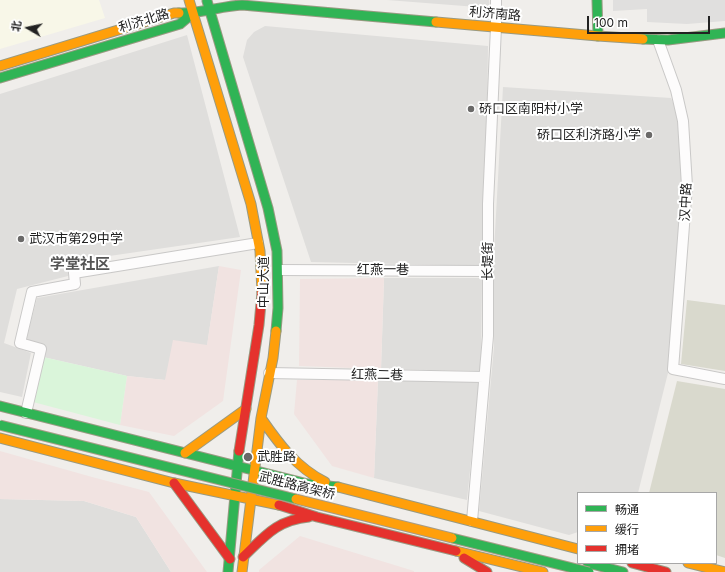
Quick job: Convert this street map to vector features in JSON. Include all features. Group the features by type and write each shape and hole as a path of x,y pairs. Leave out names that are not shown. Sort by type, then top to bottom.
{"main road":[{"name":"中山大道","path":"189,0 251,204 258,242 262,288 259,325 238,467 228,572"},
{"path":"597,0 598,36"},
{"name":"中山大道","path":"208,4 268,208 278,251 278,308 273,358 261,418 242,572"},
{"name":"利济南路","path":"193,13 208,4 242,5 658,40 725,33"},
{"name":"利济北路","path":"0,66 174,14 193,13"},
{"name":"利济北路","path":"0,78 180,24 193,13"},
{"path":"0,406 308,484 334,486"},
{"path":"185,453 246,409"},
{"name":"武胜路高架桥","path":"0,415 316,494"},
{"path":"261,418 292,459 312,477 334,486 577,549"},
{"name":"武胜路高架桥","path":"0,425 589,572"},
{"path":"0,438 174,483 283,506 317,517 543,572"},
{"path":"174,483 230,559"},
{"path":"243,557 275,526 287,520 299,517 317,517"},
{"path":"519,545 577,560"},
{"path":"446,548 487,572"},
{"path":"592,564 623,572"},
{"path":"636,564 666,572"},
{"path":"692,564 725,572"}],"street":[{"name":"长堤街","path":"472,521 488,336 488,204 496,0"},
{"name":"汉中路","path":"658,40 676,90 683,121 688,186 673,369 725,379"},
{"path":"26,413 41,349 20,343 32,292 74,284 74,273 258,242"},
{"name":"红燕一巷","path":"278,270 488,271"},
{"name":"红燕二巷","path":"269,373 484,377"}],"shaded area":[{"path":"0,0 99,0 105,18 0,49"},
{"path":"387,0 489,0 490,8"},
{"path":"613,0 725,0 725,21 687,24 647,22 647,9 613,11"},
{"path":"265,26 488,46 485,266 311,262 243,57 247,40 254,32"},
{"path":"187,35 240,237 68,262 68,276 17,289 4,343 31,353 22,397 0,392 0,94"},
{"path":"503,87 671,98 682,123 683,184 668,373 638,492 577,492 577,532 569,535 479,511 494,347 493,269"},
{"path":"219,266 207,346 165,380 127,376 43,357 46,346 26,341 37,298"},
{"path":"219,266 241,270 223,401 174,436 120,425 127,376 165,380 173,340 207,345"},
{"path":"384,278 482,278 481,371 381,369"},
{"path":"384,278 381,369 299,366 300,279"},
{"path":"687,300 725,305 725,371 681,364"},
{"path":"297,380 378,380 374,478 332,466 294,414"},
{"path":"378,380 479,382 467,500 374,478"},
{"path":"677,381 725,389 725,558 717,555 717,492 649,492"},
{"path":"0,451 149,492 207,572 171,572 136,517 84,501 0,499"},
{"path":"0,499 84,501 136,517 171,572 0,572"},
{"path":"300,536 414,572 259,572 259,570"}],"green space":[{"path":"43,357 127,376 120,425 33,402"}],"traffic: fast":[{"path":"597,0 598,36"},
{"path":"207,1 268,208 277,251 278,308 276,331"},
{"path":"179,13 242,5 436,22"},
{"path":"0,78 180,24 193,13"},
{"path":"643,39 668,40 725,33"},
{"path":"0,406 308,484 338,487"},
{"path":"0,425 296,499"},
{"path":"228,572 239,451"},
{"path":"452,538 589,572"},
{"path":"592,564 623,572"}],"traffic: slow":[{"path":"189,0 251,204 260,251 262,292"},
{"path":"0,66 174,13 179,13"},
{"path":"436,22 643,39"},
{"path":"242,572 261,418 273,358 276,331"},
{"path":"185,453 246,409"},
{"path":"261,418 289,454 305,469 325,482"},
{"path":"0,438 174,483 279,505"},
{"path":"338,487 577,549"},
{"path":"296,499 452,538"},
{"path":"456,551 543,572"},
{"path":"692,564 725,572"}],"traffic: jam":[{"path":"239,451 259,325 262,292"},
{"path":"174,483 230,559"},
{"path":"279,505 317,517 456,551"},
{"path":"243,557 265,536 280,525 309,517"},
{"path":"464,558 487,572"},
{"path":"636,564 666,572"}],"place":[{"name":"硚口区南阳村小学","path":"471,109"},
{"name":"硚口区利济路小学","path":"649,135"},
{"name":"武汉市第29中学","path":"21,239"},
{"name":"武胜路","path":"248,457"}],"district":[{"name":"学堂社区","path":"80,264"}]}
